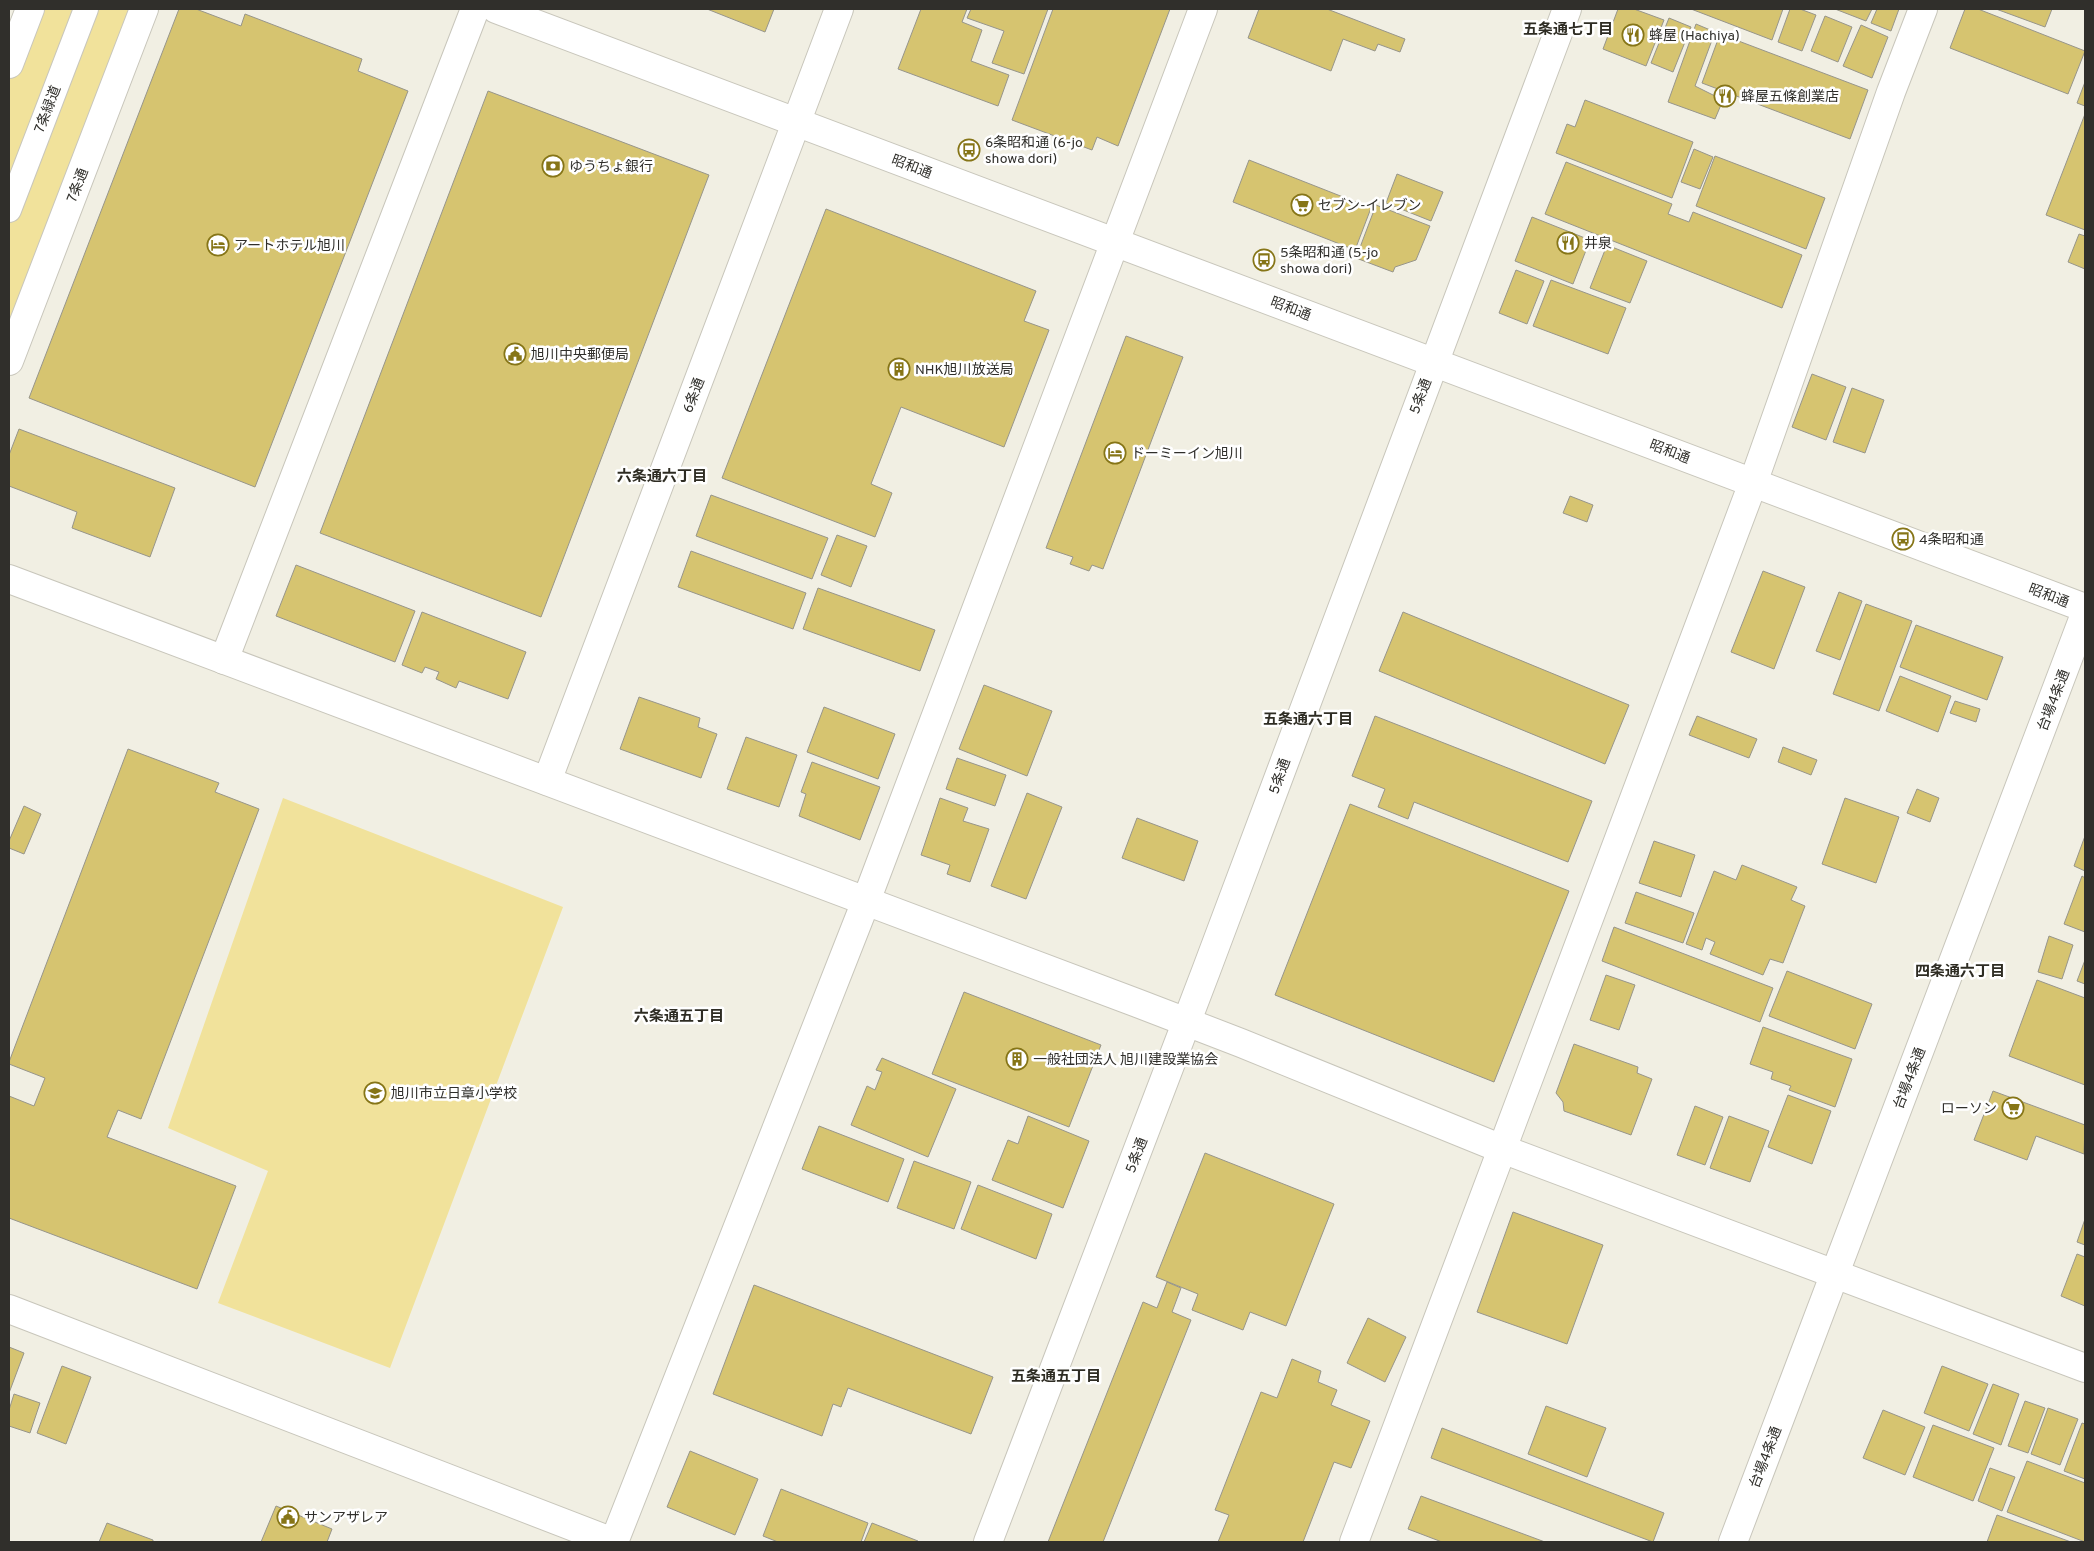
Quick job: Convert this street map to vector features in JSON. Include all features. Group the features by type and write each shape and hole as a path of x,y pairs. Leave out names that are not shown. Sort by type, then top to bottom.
{"main road":[{"path":"9,64 30,9"},
{"name":"7条通","path":"9,361 144,9"},
{"path":"224,660 475,9"},
{"name":"昭和通","path":"496,9 2085,608"},
{"name":"6条通","path":"547,781 839,9"},
{"path":"9,1309 614,1542 866,901 1203,9"},
{"name":"5条通","path":"988,1542 1187,1022 1567,9"},
{"path":"1354,1542 1753,483 1891,92 1923,9"},
{"path":"9,579 1187,1022 1502,1150 2085,1368"},
{"name":"台場4条通","path":"1733,1542 2085,614"}],"street":[{"name":"7条緑道","path":"9,210 86,9"}],"shaded area":[{"path":"25,9 144,9 9,361 9,53"},
{"path":"283,798 563,907 390,1368 218,1303 268,1171 168,1128"}],"building":[{"name":"アートホテル旭川","path":"179,9 196,9 241,26 245,14 362,59 358,71 408,91 255,487 29,398"},
{"path":"707,9 774,9 765,32"},
{"path":"921,9 967,9 962,22 982,30 971,61 1009,75 998,106 898,69"},
{"path":"971,9 1048,9 1024,74 992,63 1004,31 967,18"},
{"path":"1053,9 1170,9 1118,146 1097,137 1092,150 1012,120"},
{"path":"1259,9 1327,9 1405,39 1400,52 1378,44 1375,51 1343,39 1331,71 1248,38"},
{"name":"蜂屋 (Hachiya)","path":"1618,9 1634,9 1664,20 1646,66 1603,49"},
{"path":"1691,9 1783,9 1772,40"},
{"path":"1790,9 1800,9 1816,15 1802,51 1778,42"},
{"path":"1835,9 1872,9 1866,21"},
{"path":"1877,9 1899,9 1891,31 1871,23"},
{"path":"1965,9 1978,9 2085,51 2068,94 1950,48"},
{"path":"1996,9 2052,9 2045,27"},
{"path":"1825,16 1852,27 1838,62 1811,51"},
{"path":"1669,18 1691,27 1673,72 1651,63"},
{"path":"1696,24 1715,32 1695,86 1723,100 1715,119 1668,102"},
{"path":"1861,25 1888,37 1872,78 1843,66"},
{"path":"1720,34 1868,90 1850,139 1702,83"},
{"path":"2085,82 2085,106 2077,103"},
{"name":"旭川中央郵便局","path":"488,91 709,175 541,617 320,533"},
{"path":"1585,100 1693,142 1672,198 1556,153 1567,124 1575,127"},
{"path":"2085,114 2085,230 2046,215"},
{"path":"1694,149 1713,157 1700,189 1681,182"},
{"path":"1715,156 1825,198 1806,249 1696,206"},
{"name":"セブン-イレブン","path":"1249,160 1371,208 1355,250 1233,202"},
{"path":"1566,162 1672,204 1668,214 1689,222 1693,212 1802,255 1782,308 1545,214"},
{"path":"1397,174 1443,192 1431,221 1386,203"},
{"path":"1376,205 1430,226 1416,260 1395,267 1393,272 1356,258"},
{"name":"NHK旭川放送局","path":"826,209 1036,291 1024,321 1049,330 1004,447 901,407 871,484 892,493 875,537 722,478"},
{"path":"1532,217 1590,240 1573,284 1515,261"},
{"path":"2079,234 2085,236 2085,269 2068,262"},
{"path":"1607,245 1647,261 1630,303 1590,288"},
{"path":"1516,270 1544,281 1527,324 1499,313"},
{"path":"1551,280 1626,308 1608,354 1533,326"},
{"name":"ドーミーイン旭川","path":"1126,336 1183,357 1103,569 1092,565 1089,571 1070,564 1073,557 1046,548"},
{"path":"1812,374 1846,387 1826,440 1792,427"},
{"path":"1852,388 1884,400 1865,453 1833,442"},
{"path":"19,429 175,488 150,557 72,528 77,512 9,486 9,455"},
{"path":"711,495 828,538 812,579 696,536"},
{"path":"1570,496 1593,505 1587,522 1563,513"},
{"path":"837,535 867,546 851,587 821,575"},
{"path":"691,551 806,593 793,629 678,587"},
{"path":"296,565 415,611 395,662 276,616"},
{"path":"1763,571 1805,587 1774,669 1731,652"},
{"path":"818,588 935,630 920,671 803,629"},
{"path":"1839,592 1862,601 1840,660 1816,651"},
{"path":"1866,604 1912,621 1879,711 1833,694"},
{"path":"422,612 526,652 508,699 459,681 456,688 436,679 439,672 425,667 422,673 402,665"},
{"path":"1403,612 1629,705 1605,764 1379,671"},
{"path":"1916,625 2003,657 1987,700 1900,667"},
{"path":"1900,676 1951,696 1938,732 1886,711"},
{"path":"984,685 1052,711 1027,776 959,749"},
{"path":"639,697 700,718 698,727 717,734 701,778 620,749"},
{"path":"1955,701 1980,709 1976,722 1950,713"},
{"path":"824,707 895,734 878,779 807,752"},
{"path":"1375,716 1592,801 1568,862 1414,802 1408,819 1378,807 1385,789 1352,776"},
{"path":"1697,716 1757,739 1749,758 1689,735"},
{"path":"746,737 797,755 779,807 727,789"},
{"path":"1783,747 1817,760 1811,775 1778,762"},
{"path":"128,749 219,783 215,792 259,809 141,1119 118,1110 107,1137 236,1186 197,1289 9,1218 9,1096 34,1106 45,1078 9,1064 9,1062"},
{"path":"957,758 1006,775 995,806 946,789"},
{"path":"812,762 880,787 860,840 799,816 806,794 801,792"},
{"path":"1917,789 1939,798 1930,822 1907,813"},
{"path":"1027,793 1062,807 1026,899 991,886"},
{"path":"940,798 968,808 963,821 989,829 970,882 947,874 950,865 921,855"},
{"path":"1845,798 1899,817 1876,883 1822,864"},
{"path":"1350,804 1569,891 1494,1082 1275,995"},
{"path":"24,806 41,814 24,854 9,848 9,841"},
{"path":"1137,818 1198,841 1184,881 1122,858"},
{"path":"2085,836 2085,871 2074,866"},
{"path":"1654,841 1695,855 1681,897 1639,883"},
{"path":"1742,865 1797,887 1791,900 1805,906 1783,963 1770,959 1763,975 1710,954 1715,942 1706,938 1702,950 1686,944 1714,871 1736,880"},
{"path":"2082,876 2085,878 2085,932 2064,924"},
{"path":"1636,892 1694,913 1683,943 1625,923"},
{"path":"1614,927 1773,988 1760,1022 1602,961"},
{"path":"2049,936 2073,945 2062,979 2038,972"},
{"path":"2085,960 2085,984 2077,981"},
{"path":"1787,971 1872,1004 1855,1049 1769,1016"},
{"path":"1606,975 1635,985 1619,1030 1590,1020"},
{"path":"2037,980 2085,998 2085,1085 2009,1056"},
{"name":"一般社団法人 旭川建設業協会","path":"964,992 1101,1045 1069,1127 932,1074"},
{"path":"1763,1027 1852,1059 1835,1107 1789,1090 1791,1086 1771,1079 1773,1072 1750,1064"},
{"path":"1574,1044 1638,1067 1637,1073 1652,1079 1631,1135 1564,1111 1563,1102 1556,1093"},
{"path":"882,1058 956,1089 928,1157 851,1125 867,1086 875,1090 882,1072 876,1070"},
{"name":"ローソン","path":"1993,1091 2085,1125 2084,1154 2036,1136 2027,1160 1974,1140"},
{"path":"1788,1095 1831,1111 1812,1164 1768,1147"},
{"path":"1695,1106 1723,1117 1705,1165 1677,1155"},
{"path":"1028,1116 1089,1141 1063,1208 992,1180 1008,1140 1018,1144"},
{"path":"1729,1116 1769,1131 1750,1182 1710,1168"},
{"path":"819,1126 904,1159 888,1202 802,1169"},
{"path":"1205,1153 1334,1204 1286,1326 1250,1312 1243,1330 1192,1310 1198,1294 1156,1277"},
{"path":"914,1161 971,1182 954,1229 897,1208"},
{"path":"978,1185 1052,1214 1036,1259 961,1229"},
{"path":"1513,1212 1603,1245 1567,1344 1477,1312"},
{"path":"2085,1219 2085,1245 2077,1242"},
{"path":"2077,1254 2085,1257 2085,1306 2061,1296"},
{"path":"1167,1282 1181,1288 1172,1312 1191,1320 1103,1542 1048,1542 1143,1302 1157,1308"},
{"path":"754,1285 993,1377 971,1434 848,1388 841,1407 833,1404 822,1436 713,1394"},
{"path":"1368,1318 1406,1337 1385,1382 1347,1363"},
{"path":"9,1347 24,1353 9,1393"},
{"path":"1292,1359 1321,1371 1318,1382 1337,1390 1331,1405 1370,1421 1351,1468 1334,1462 1303,1542 1218,1542 1229,1515 1215,1510 1261,1392 1277,1398"},
{"path":"62,1366 91,1377 66,1444 37,1433"},
{"path":"1942,1366 1988,1384 1969,1431 1924,1413"},
{"path":"1993,1384 2019,1394 2001,1445 1973,1434"},
{"path":"14,1394 40,1403 30,1433 9,1426 9,1410"},
{"path":"2025,1401 2045,1408 2028,1453 2008,1446"},
{"path":"1546,1406 1606,1428 1587,1477 1528,1454"},
{"path":"2048,1408 2078,1419 2060,1465 2031,1454"},
{"path":"1883,1410 1925,1427 1905,1475 1863,1458"},
{"path":"2082,1423 2085,1424 2085,1479 2064,1471"},
{"path":"1933,1425 1994,1448 1973,1501 1913,1477"},
{"path":"1442,1428 1664,1513 1653,1542 1431,1458"},
{"path":"690,1451 758,1479 735,1535 667,1507"},
{"path":"2027,1461 2085,1483 2085,1542 2007,1512"},
{"path":"1990,1468 2015,1477 2002,1511 1978,1501"},
{"path":"781,1489 868,1523 861,1542 778,1542 763,1536"},
{"path":"1421,1496 1545,1542 1442,1542 1408,1529"},
{"name":"サンアザレア","path":"276,1506 332,1529 327,1542 261,1542"},
{"path":"1997,1515 2071,1542 1987,1542"},
{"path":"107,1523 153,1540 153,1542 99,1542"},
{"path":"872,1523 918,1541 918,1542 864,1542"}],"place":[{"name":"蜂屋 (Hachiya)","path":"1633,35"},
{"name":"蜂屋五條創業店","path":"1725,96"},
{"name":"6条昭和通 (6-jo showa dori)","path":"969,150"},
{"name":"ゆうちょ銀行","path":"553,166"},
{"name":"セブン-イレブン","path":"1302,205"},
{"name":"井泉","path":"1568,243"},
{"name":"アートホテル旭川","path":"218,245"},
{"name":"5条昭和通 (5-jo showa dori)","path":"1264,260"},
{"name":"旭川中央郵便局","path":"515,354"},
{"name":"NHK旭川放送局","path":"899,369"},
{"name":"ドーミーイン旭川","path":"1115,453"},
{"name":"4条昭和通","path":"1903,539"},
{"name":"一般社団法人 旭川建設業協会","path":"1017,1059"},
{"name":"旭川市立日章小学校","path":"375,1093"},
{"name":"ローソン","path":"2013,1108"},
{"name":"サンアザレア","path":"288,1517"}],"district":[{"name":"五条通七丁目","path":"1568,29"},
{"name":"六条通六丁目","path":"662,476"},
{"name":"五条通六丁目","path":"1308,719"},
{"name":"四条通六丁目","path":"1960,971"},
{"name":"六条通五丁目","path":"679,1016"},
{"name":"五条通五丁目","path":"1056,1376"}]}
